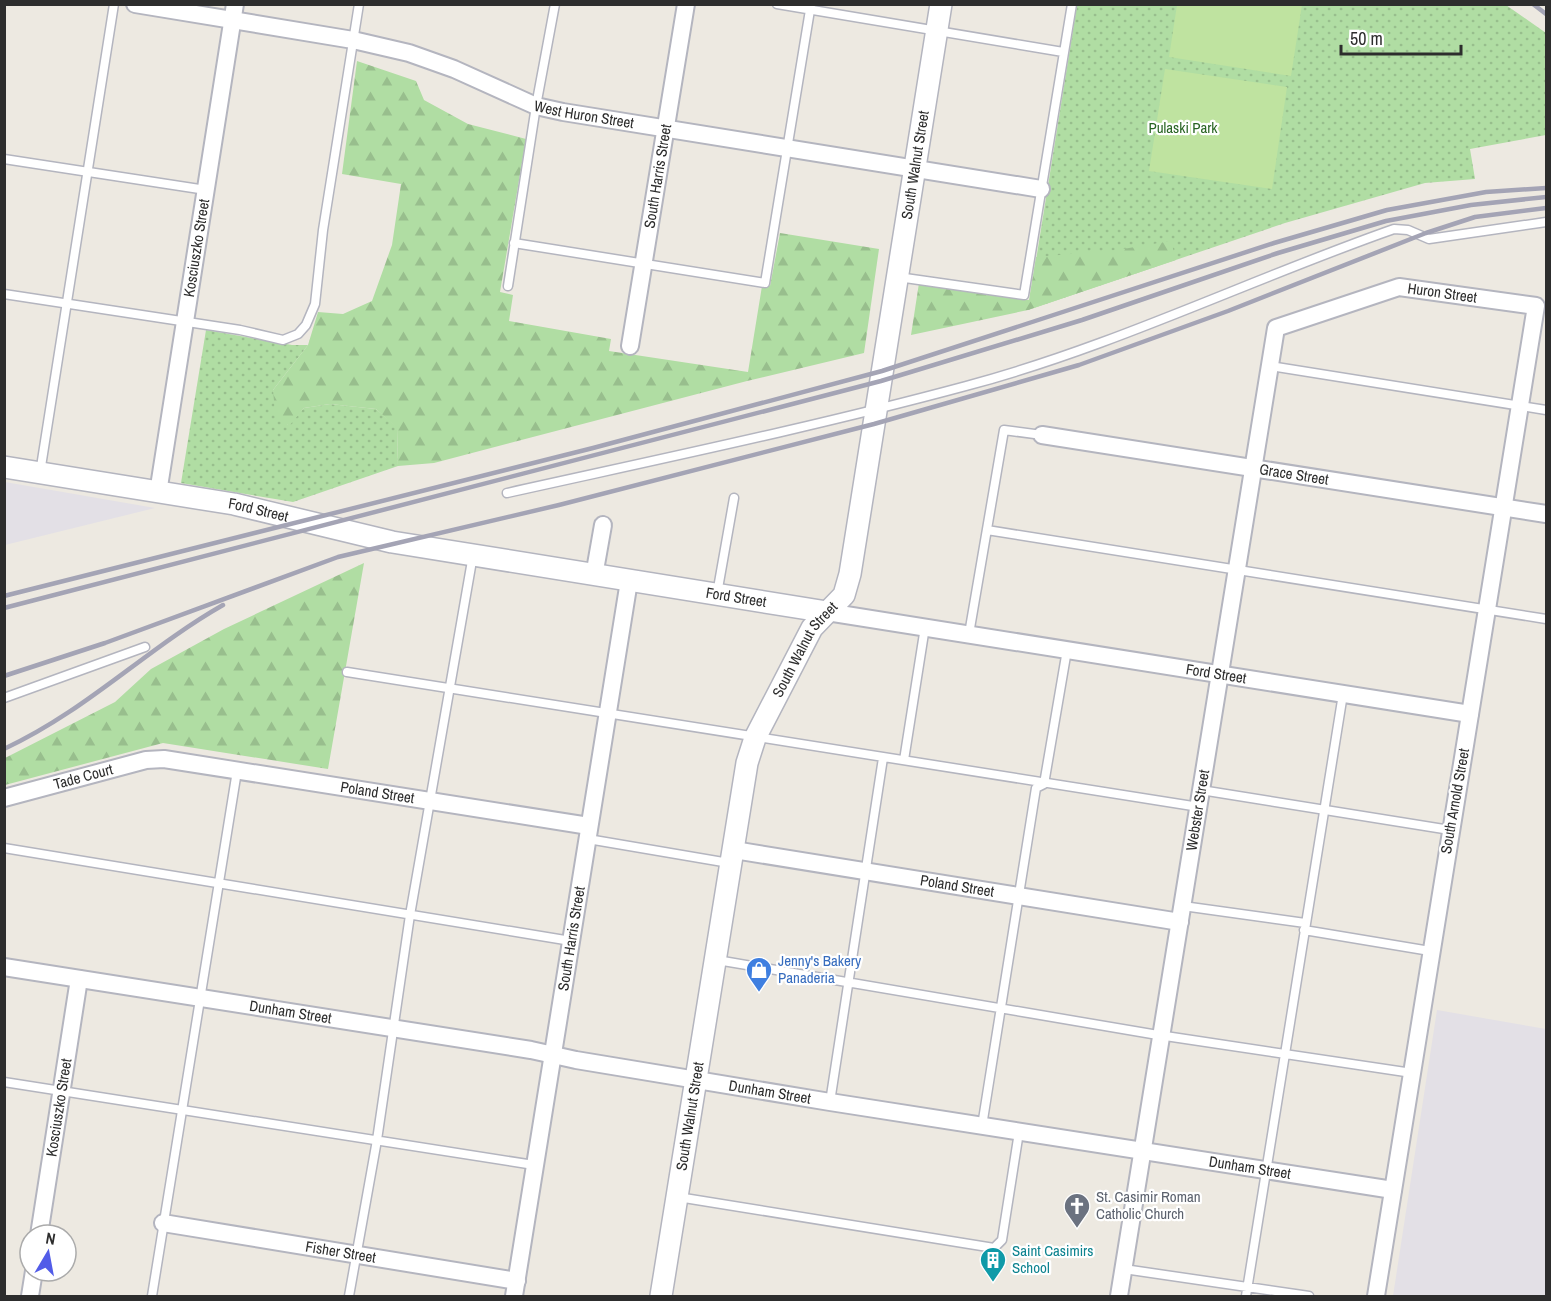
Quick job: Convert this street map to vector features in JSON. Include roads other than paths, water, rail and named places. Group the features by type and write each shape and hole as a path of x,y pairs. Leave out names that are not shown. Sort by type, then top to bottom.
{"street":[{"name":"West Huron Street","path":"135,4 234,13 409,53 443,65 536,106 1041,189"},
{"name":"South Harris Street","path":"630,346 686,4"},
{"name":"South Walnut Street","path":"661,1296 747,763 755,738 812,628 844,596 850,574 941,4"},
{"name":"Kosciuszko Street","path":"158,492 234,13"},
{"name":"Huron Street","path":"1280,325 1398,287 1536,306"},
{"name":"South Arnold Street","path":"1376,1296 1536,306"},
{"name":"Webster Street","path":"1119,1296 1275,333 1280,325"},
{"name":"Grace Street","path":"1042,435 1546,514"},
{"name":"Ford Street","path":"4,468 234,504 392,542 594,576 1470,714"},
{"path":"594,576 603,525"},
{"name":"South Harris Street","path":"516,1289 629,581"},
{"name":"Poland Street","path":"164,759 431,801 589,833"},
{"name":"Tade Court","path":"4,798 146,760 164,759"},
{"name":"Poland Street","path":"733,857 865,871 1018,896 1181,914"},
{"name":"Dunham Street","path":"4,967 199,999 393,1027 830,1102 1393,1190"},
{"name":"Kosciuszko Street","path":"41,1223 79,979"},
{"name":"Fisher Street","path":"163,1223 356,1253 516,1289"}],"lane":[{"path":"40,473 65,303 114,4"},
{"path":"4,294 185,321 283,340 292,338 306,325 315,304 323,230 359,4"},
{"path":"508,286 536,106 555,4"},
{"path":"777,4 811,7 1063,52"},
{"path":"897,276 1024,295 1072,4"},
{"path":"514,243 765,283 811,7"},
{"path":"4,159 206,190"},
{"path":"507,493 802,427 966,386 1114,338 1394,230 1408,230 1429,238 1546,222"},
{"path":"1270,366 1546,410"},
{"path":"969,634 1004,430 1042,435"},
{"path":"717,595 734,498"},
{"path":"987,530 1546,619"},
{"path":"349,1296 377,1140 410,915 452,688 473,555"},
{"path":"904,760 925,627"},
{"path":"4,698 145,646"},
{"path":"1044,784 1067,650"},
{"path":"347,672 1199,807"},
{"path":"1246,1292 1343,694"},
{"path":"830,1102 883,758"},
{"path":"152,1296 237,771"},
{"path":"982,1126 1036,788 1044,784"},
{"path":"1201,790 1450,830"},
{"path":"589,833 733,857"},
{"path":"4,848 571,941"},
{"path":"1181,914 1304,927 1430,951"},
{"path":"716,960 1001,1009 1412,1073"},
{"path":"4,1082 534,1165"},
{"path":"677,1197 994,1248 1002,1240 1019,1132"},
{"path":"1124,1269 1246,1292 1309,1296"}],"railway":[{"path":"1533,4 1546,14"},
{"path":"4,596 593,448 882,371 1274,243 1387,210 1486,192 1546,188"},
{"path":"4,608 881,381 1082,320 1278,253 1386,221 1471,205 1546,197"},
{"path":"4,676 105,643 338,557 559,505 874,424 1079,365 1228,311 1426,233 1475,217 1546,208"},
{"path":"4,749 62,717 195,622 223,605"}],"place":[{"name":"Jenny's Bakery Panaderia","path":"759,993"},
{"name":"St. Casimir Roman Catholic Church","path":"1077,1229"},
{"name":"Saint Casimirs School","path":"993,1283"}],"park label":[{"name":"Pulaski Park","path":"1183,128"}]}
